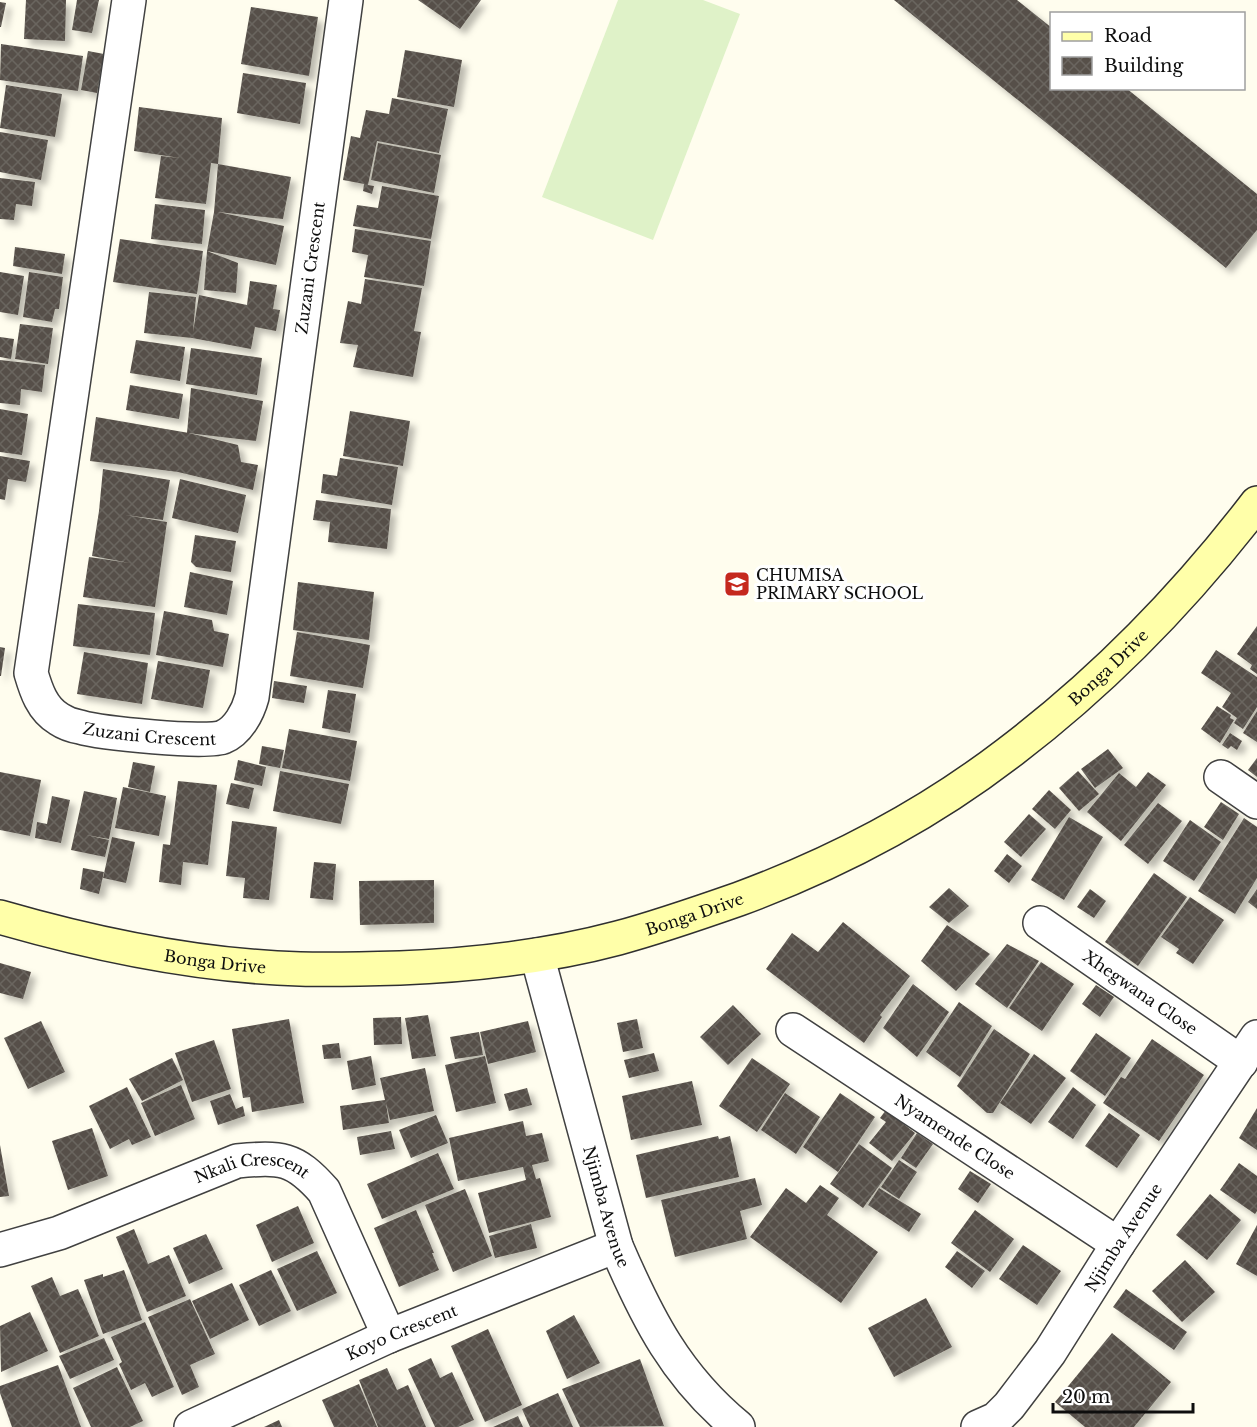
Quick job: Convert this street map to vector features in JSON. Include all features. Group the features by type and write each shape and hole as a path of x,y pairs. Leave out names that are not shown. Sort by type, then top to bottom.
{"street":[{"name":"Zuzani Crescent","path":"129,0 31,673 37,693 46,708 58,719 81,728 169,738 213,740 225,737 238,726 249,710 252,697 346,0"},
{"name":"Bonga Drive","path":"0,917 57,932 175,957 297,969 440,966 537,955 614,939 698,914 794,879 862,846 944,798 1023,741 1074,700 1136,642 1194,581 1257,503"},
{"path":"1221,777 1257,802"},
{"name":"Xhegwana Close","path":"1040,924 1249,1050"},
{"name":"Njimba Avenue","path":"537,955 616,1246 658,1334 689,1381 722,1422"},
{"name":"Nyamende Close","path":"793,1030 1118,1244"},
{"name":"Njimba Avenue","path":"978,1427 996,1419 1021,1392 1050,1352 1118,1244 1249,1050"},
{"name":"Nkali Crescent","path":"0,1250 58,1233 237,1161 263,1158 285,1160 306,1172 324,1191 389,1336"},
{"name":"Koyo Crescent","path":"191,1427 389,1336 616,1246"}],"green space":[{"path":"618,0 703,0 740,14 653,240 542,197"}],"building":[{"path":"26,0 66,0 65,41 24,39"},
{"path":"77,0 99,0 92,33 72,30"},
{"path":"418,0 481,0 460,29"},
{"path":"894,0 1017,0 1050,26 1050,90 1128,90 1257,194 1257,230 1226,268"},
{"path":"0,2 6,3 1,27 0,27"},
{"path":"251,7 318,17 309,76 241,64"},
{"path":"1,44 83,56 78,91 0,80"},
{"path":"405,50 462,60 454,107 397,97"},
{"path":"88,51 104,54 97,93 81,90"},
{"path":"243,73 306,83 300,124 237,113"},
{"path":"6,85 62,94 55,137 0,128"},
{"path":"392,98 448,109 439,153 377,141 368,185 374,186 372,194 363,191 364,184 343,180 351,136 360,138 366,110 389,114"},
{"path":"139,107 222,118 218,164 211,163 206,204 155,198 161,156 180,158 134,151"},
{"path":"0,132 48,140 41,180 0,172"},
{"path":"378,143 441,155 434,193 371,180"},
{"path":"218,164 291,177 283,219 218,212 284,226 276,265 207,251 214,212"},
{"path":"0,178 35,182 32,206 16,204 14,220 0,219"},
{"path":"382,186 439,196 431,239 353,226 357,205 378,208"},
{"path":"155,204 205,210 202,244 151,239"},
{"path":"355,229 431,241 424,286 364,277 368,255 352,252"},
{"path":"120,239 203,251 197,294 113,282"},
{"path":"15,247 65,254 62,274 13,266"},
{"path":"207,251 238,263 236,293 204,290"},
{"path":"0,272 24,276 18,315 0,312"},
{"path":"29,272 63,277 59,309 55,309 52,322 23,317"},
{"path":"365,279 422,288 414,331 421,332 413,377 353,367 358,345 340,343 348,301 361,304"},
{"path":"250,281 277,285 273,309 280,310 276,331 255,327 251,349 192,338 144,333 149,292 196,297 193,332 199,295 247,305"},
{"path":"20,324 53,328 48,364 15,359"},
{"path":"0,337 14,339 11,359 0,357"},
{"path":"136,340 185,347 180,381 130,373"},
{"path":"191,348 262,358 257,395 186,384"},
{"path":"0,360 45,365 42,392 21,389 20,405 0,403"},
{"path":"130,385 183,394 179,419 126,410"},
{"path":"191,388 263,401 256,441 187,433"},
{"path":"0,409 28,414 22,455 0,452"},
{"path":"350,411 410,421 403,466 343,456"},
{"path":"96,417 189,433 238,445 241,462 258,465 253,490 178,472 90,461"},
{"path":"0,456 30,461 26,482 8,479 5,500 0,499"},
{"path":"340,458 398,467 392,505 321,493 323,474 337,476"},
{"path":"103,469 170,480 163,520 125,515 167,522 155,607 83,597 89,557 130,563 92,556"},
{"path":"180,479 246,495 238,533 172,518"},
{"path":"316,500 391,509 387,549 328,542 330,522 313,520"},
{"path":"195,535 236,541 231,572 196,567 191,562"},
{"path":"190,572 233,581 227,615 184,607"},
{"path":"298,582 374,592 369,640 293,630"},
{"path":"78,604 155,613 150,655 73,646"},
{"path":"164,611 212,620 214,631 229,634 223,667 156,655"},
{"path":"1257,626 1257,674 1250,669 1252,665 1237,654"},
{"path":"297,632 370,645 363,688 290,676"},
{"path":"0,647 5,648 1,676 0,676"},
{"path":"1216,650 1257,677 1257,707 1243,729 1234,723 1237,718 1222,707 1231,693 1201,673"},
{"path":"84,652 148,663 142,704 77,694"},
{"path":"158,661 210,670 203,708 151,699"},
{"path":"274,681 307,686 304,703 272,698"},
{"path":"328,690 356,694 350,733 322,728"},
{"path":"1217,706 1231,715 1230,718 1234,720 1220,743 1201,729"},
{"path":"1257,711 1257,742 1243,733"},
{"path":"289,729 357,741 350,781 282,768"},
{"path":"1230,733 1242,741 1237,750 1231,746 1228,749 1222,745"},
{"path":"262,746 284,750 280,768 259,764"},
{"path":"1108,749 1123,768 1095,788 1081,769"},
{"path":"1257,758 1257,777 1248,770"},
{"path":"238,760 266,767 262,786 234,780"},
{"path":"133,762 155,766 150,792 128,787"},
{"path":"280,771 349,784 341,824 273,811"},
{"path":"1078,771 1099,794 1079,811 1059,788"},
{"path":"0,772 41,780 30,836 0,830"},
{"path":"1148,772 1166,785 1121,841 1087,812 1119,773 1136,787"},
{"path":"178,781 217,785 208,865 183,862 181,885 159,882 163,844 170,845"},
{"path":"231,783 254,788 249,809 226,804"},
{"path":"123,787 166,796 159,836 115,828"},
{"path":"1049,790 1071,810 1055,829 1032,809"},
{"path":"84,791 117,798 109,839 86,835 109,840 105,857 71,850"},
{"path":"52,796 70,800 61,843 35,838 37,822 47,824"},
{"path":"1221,802 1239,814 1223,840 1204,827"},
{"path":"1158,803 1182,821 1148,864 1124,845"},
{"path":"1029,814 1046,829 1021,857 1004,842"},
{"path":"1069,817 1103,837 1064,900 1031,880"},
{"path":"1244,818 1257,827 1257,878 1235,914 1198,891"},
{"path":"1190,820 1221,842 1194,881 1163,861"},
{"path":"232,821 277,827 269,900 243,898 245,878 226,876"},
{"path":"112,837 135,842 126,883 103,878"},
{"path":"1007,854 1022,866 1009,883 994,871"},
{"path":"314,862 336,864 333,900 310,898"},
{"path":"83,868 104,872 99,894 80,889"},
{"path":"1154,873 1187,897 1138,966 1105,942"},
{"path":"434,880 434,923 360,925 359,881"},
{"path":"949,888 969,906 949,923 929,907"},
{"path":"1090,889 1106,901 1094,918 1077,907"},
{"path":"1257,889 1257,909 1248,902"},
{"path":"1190,897 1224,920 1193,964 1176,953 1179,949 1161,937"},
{"path":"843,922 910,976 880,1015 882,1017 864,1043 766,969 792,933 818,952"},
{"path":"947,925 990,954 956,991 921,961"},
{"path":"1007,944 1039,961 1007,1008 975,984"},
{"path":"1041,962 1074,984 1042,1031 1009,1008"},
{"path":"0,963 31,972 23,999 0,993"},
{"path":"913,984 949,1012 917,1057 883,1028"},
{"path":"1096,985 1114,997 1100,1017 1082,1004"},
{"path":"959,1002 992,1026 960,1077 926,1052"},
{"path":"733,1005 761,1034 728,1065 700,1037"},
{"path":"428,1015 436,1056 412,1059 405,1018"},
{"path":"401,1017 402,1044 374,1045 373,1018"},
{"path":"289,1019 304,1103 252,1112 250,1097 243,1098 232,1029"},
{"path":"637,1019 643,1048 623,1052 617,1023"},
{"path":"41,1021 65,1072 28,1089 4,1038"},
{"path":"528,1021 536,1052 488,1064 480,1032"},
{"path":"994,1029 1030,1054 993,1113 987,1113 957,1086"},
{"path":"479,1032 483,1055 455,1059 450,1037"},
{"path":"1096,1033 1131,1058 1105,1096 1070,1071"},
{"path":"1152,1039 1204,1075 1159,1141 1103,1103 1121,1077 1125,1079"},
{"path":"214,1040 231,1089 192,1102 175,1053"},
{"path":"339,1043 341,1058 324,1059 322,1045"},
{"path":"654,1053 659,1071 629,1078 624,1060"},
{"path":"1034,1054 1066,1078 1031,1124 1000,1103"},
{"path":"371,1056 376,1085 352,1090 347,1061"},
{"path":"485,1056 496,1103 456,1112 445,1065"},
{"path":"172,1058 183,1080 142,1101 129,1079"},
{"path":"752,1058 790,1084 757,1132 719,1106"},
{"path":"425,1068 434,1111 390,1120 386,1103 389,1123 343,1130 340,1106 385,1100 380,1078"},
{"path":"692,1081 702,1125 631,1140 622,1096"},
{"path":"181,1085 195,1119 155,1136 141,1103"},
{"path":"127,1087 151,1137 132,1145 129,1139 110,1149 89,1106"},
{"path":"1073,1087 1096,1105 1073,1139 1048,1122"},
{"path":"527,1088 532,1105 509,1111 504,1094"},
{"path":"785,1093 820,1117 796,1154 761,1130"},
{"path":"840,1093 875,1117 838,1172 803,1147"},
{"path":"230,1094 236,1109 243,1106 245,1116 218,1125 210,1101"},
{"path":"1257,1108 1257,1150 1239,1138"},
{"path":"886,1110 915,1133 892,1161 869,1143 886,1122 880,1118"},
{"path":"1109,1113 1140,1135 1117,1168 1085,1146"},
{"path":"436,1115 448,1143 411,1158 399,1130"},
{"path":"523,1121 526,1136 542,1133 549,1161 532,1165 536,1179 540,1178 551,1217 489,1233 478,1193 526,1180 523,1167 458,1181 449,1138"},
{"path":"92,1128 108,1176 68,1190 52,1141"},
{"path":"391,1131 395,1149 360,1155 357,1137"},
{"path":"917,1133 933,1144 916,1168 901,1158"},
{"path":"718,1136 719,1139 730,1136 739,1177 646,1198 636,1155"},
{"path":"859,1144 892,1168 863,1208 830,1184"},
{"path":"0,1145 9,1196 0,1197"},
{"path":"438,1153 454,1189 382,1219 367,1184"},
{"path":"899,1160 917,1172 899,1199 881,1187"},
{"path":"1239,1163 1257,1176 1257,1211 1255,1214 1220,1190"},
{"path":"970,1171 991,1184 978,1203 958,1189"},
{"path":"755,1178 762,1205 740,1211 747,1239 675,1257 661,1200"},
{"path":"820,1185 839,1198 827,1215 878,1252 841,1303 750,1237 786,1188 806,1203"},
{"path":"879,1188 921,1214 909,1232 868,1205"},
{"path":"465,1189 492,1256 453,1272 425,1205"},
{"path":"1210,1194 1241,1220 1207,1260 1176,1235"},
{"path":"298,1206 314,1243 272,1262 256,1225"},
{"path":"416,1210 439,1270 399,1287 374,1228"},
{"path":"975,1210 1014,1239 990,1272 951,1243"},
{"path":"531,1224 537,1248 495,1258 489,1236"},
{"path":"1257,1225 1257,1276 1236,1264"},
{"path":"134,1229 148,1264 169,1255 186,1296 147,1312 116,1237"},
{"path":"206,1234 223,1269 189,1284 173,1248"},
{"path":"1023,1245 1061,1271 1037,1305 999,1279"},
{"path":"317,1251 337,1293 297,1311 277,1269"},
{"path":"957,1251 985,1271 972,1288 945,1267"},
{"path":"1185,1260 1215,1292 1182,1322 1152,1291"},
{"path":"124,1270 142,1320 103,1334 84,1280"},
{"path":"271,1270 291,1311 259,1326 239,1285"},
{"path":"52,1277 60,1296 78,1289 99,1336 60,1353 31,1286"},
{"path":"232,1283 249,1320 210,1339 192,1301"},
{"path":"1126,1289 1187,1332 1174,1350 1113,1307"},
{"path":"926,1298 952,1347 894,1377 868,1328"},
{"path":"190,1299 215,1354 190,1365 199,1387 182,1395 148,1317"},
{"path":"30,1312 48,1351 1,1372 0,1326"},
{"path":"574,1315 600,1363 567,1379 546,1331"},
{"path":"145,1322 174,1387 152,1397 145,1383 131,1390 119,1364 122,1362 111,1337"},
{"path":"488,1329 522,1405 485,1422 451,1346"},
{"path":"1112,1333 1171,1382 1134,1427 1085,1427 1055,1402"},
{"path":"104,1338 114,1360 70,1379 59,1356"},
{"path":"431,1358 440,1378 452,1372 474,1420 458,1427 435,1427 408,1369"},
{"path":"640,1359 664,1426 580,1427 562,1389"},
{"path":"58,1365 81,1427 12,1427 0,1393 0,1386"},
{"path":"117,1367 143,1421 130,1427 91,1427 73,1388"},
{"path":"387,1368 397,1390 408,1385 426,1427 378,1427 359,1380"},
{"path":"359,1384 377,1427 334,1427 322,1400"},
{"path":"558,1393 573,1427 530,1427 522,1409"},
{"path":"518,1416 523,1427 493,1427"},
{"path":"279,1420 282,1427 264,1427"}],"place":[{"name":"CHUMISA PRIMARY SCHOOL","path":"737,584"}]}
